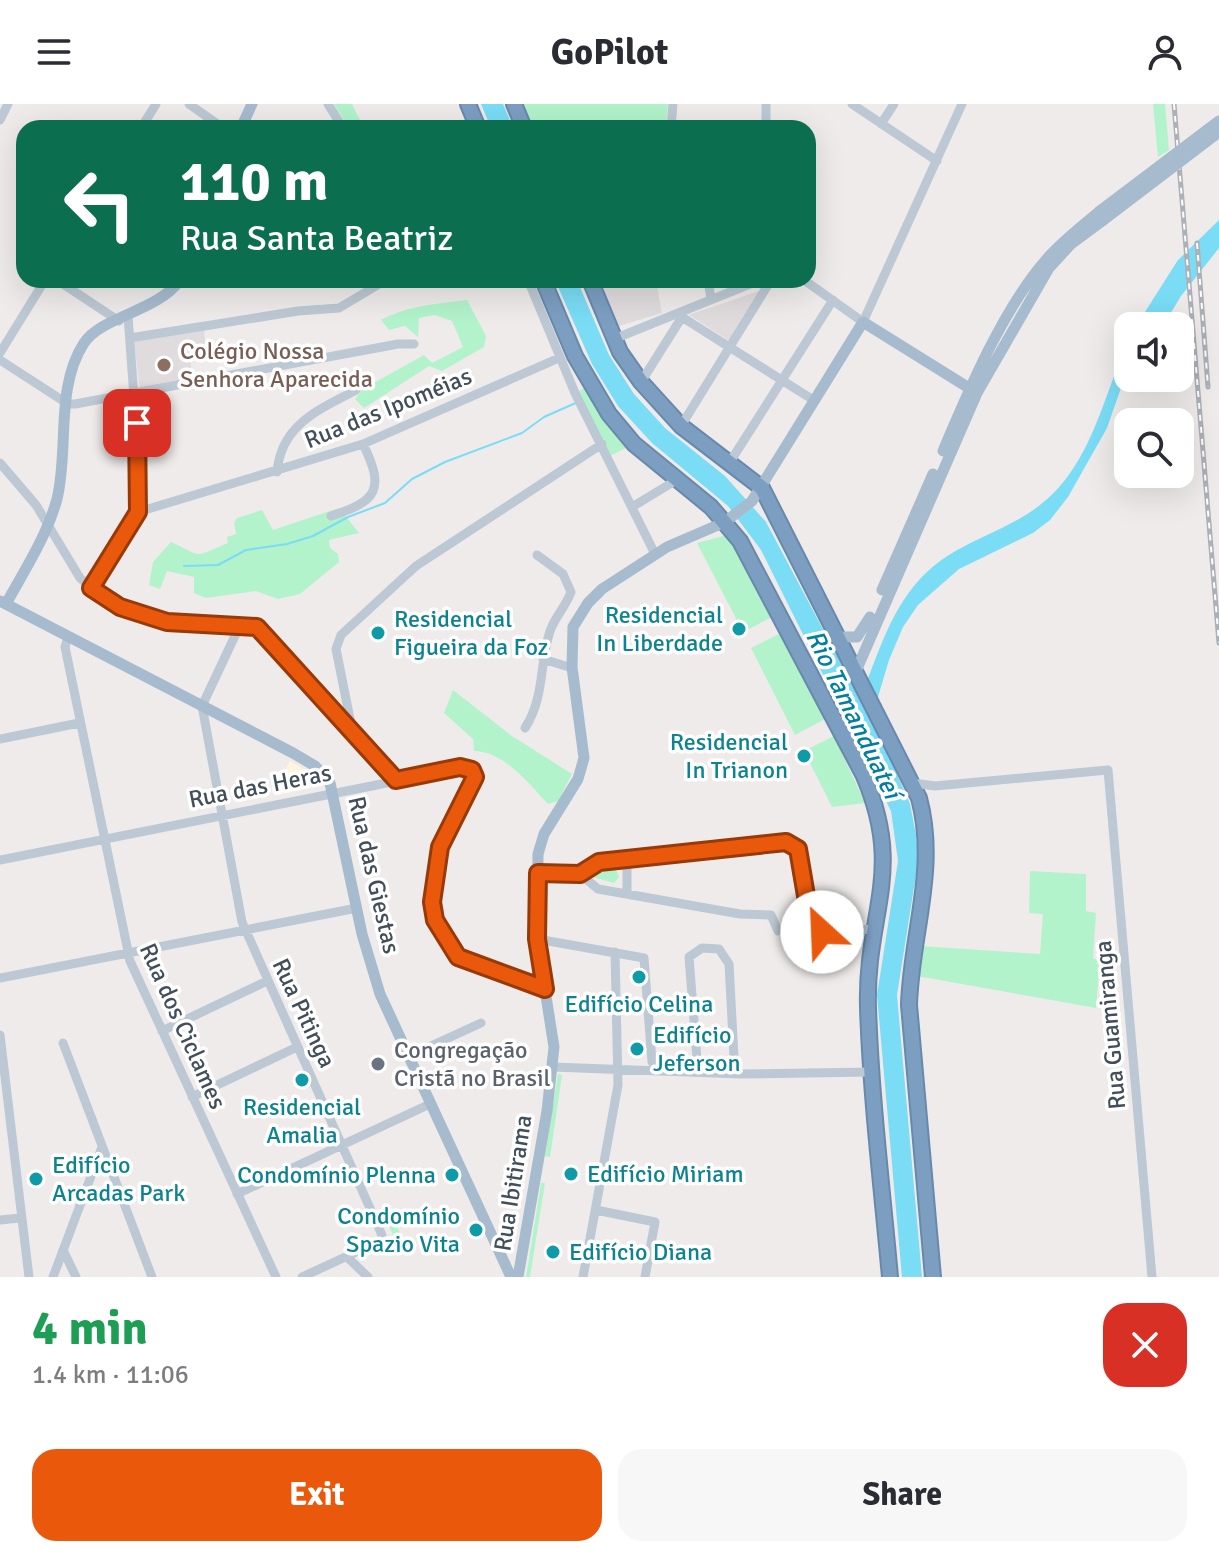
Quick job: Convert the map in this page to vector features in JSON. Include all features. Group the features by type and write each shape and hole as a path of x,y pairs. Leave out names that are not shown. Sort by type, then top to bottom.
{"highway":[{"path":"546,288 575,356 609,414 629,439 728,521 870,792 885,852 884,886 868,983 872,1072 890,1277"},
{"path":"593,288 614,339 641,382 681,426 730,462 759,492 891,738 919,798 928,854 909,1005 933,1277"}],"main road":[{"path":"838,637 857,637 865,628 974,390 1036,272 1219,121"},
{"path":"1101,216 1219,132"},
{"path":"3,603 48,524 59,487 70,376 82,346 88,337 165,296 172,288"},
{"path":"580,615 602,589 655,554 728,521 759,492 863,322 974,390"},
{"path":"859,677 974,390"},
{"name":"Rua das Giestas","path":"3,603 307,761 325,774 333,792 357,908 380,994 511,1277"},
{"name":"Rua Ibitirama","path":"518,1277 552,1067 553,1032 537,939 538,873 541,841 572,792 584,758 572,668 573,627 580,615"}],"street":[{"path":"0,120 8,104"},
{"path":"189,104 212,120"},
{"path":"852,104 937,161"},
{"path":"881,124 894,104"},
{"path":"816,288 863,322 962,104"},
{"path":"0,353 40,288"},
{"path":"71,288 123,319 130,338 135,394 138,512 91,588"},
{"path":"130,338 298,311 339,308 373,288"},
{"path":"531,288 559,358 655,554"},
{"path":"709,288 711,299"},
{"path":"614,339 739,288"},
{"path":"681,426 766,288"},
{"path":"730,462 833,300"},
{"path":"679,315 815,401"},
{"path":"641,382 679,315"},
{"path":"0,360 68,404 398,344 414,344"},
{"name":"Rua das Ipoméias","path":"138,512 363,444 559,358"},
{"path":"277,472 282,447 296,425 356,390"},
{"path":"331,516 365,504 374,490 377,476 363,444"},
{"path":"351,727 336,649 341,635 416,566 602,444"},
{"path":"0,463 36,505 70,564 91,588 120,607 167,622 241,623 262,630 396,780"},
{"path":"632,507 678,479"},
{"path":"525,728 540,698 543,659 551,627 568,600 571,588 563,574 537,555"},
{"path":"551,627 564,618 580,615"},
{"path":"202,706 241,623"},
{"name":"Rua dos Ciclames","path":"68,637 65,647 79,723 127,954 276,1277"},
{"path":"543,659 572,668"},
{"name":"Rua Pitinga","path":"202,706 244,931 382,1235 380,1241 302,1277"},
{"path":"0,739 79,723"},
{"name":"Rua das Heras","path":"0,860 460,767 472,770 475,777 440,847 432,902 435,920 458,957 545,989"},
{"name":"Rua Guamiranga","path":"935,786 1108,770 1152,1277"},
{"path":"913,783 935,786"},
{"path":"919,798 935,786"},
{"path":"538,873 580,874 599,862 791,843 800,854 813,928 822,932 875,929"},
{"path":"627,859 627,894"},
{"path":"580,874 598,889 740,914 771,915 778,931"},
{"path":"0,978 357,908"},
{"path":"537,939 641,957 645,962 652,1062"},
{"path":"698,1072 689,957 713,946 726,956 734,1057"},
{"path":"583,1277 619,1069 615,952"},
{"path":"162,1031 267,981"},
{"path":"407,1057 481,1023"},
{"path":"0,1035 29,1277"},
{"path":"63,1043 152,1277"},
{"path":"192,1097 297,1047"},
{"path":"552,1067 698,1072 872,1072"},
{"path":"237,1194 430,1104"},
{"path":"53,1277 102,1147"},
{"path":"596,1210 655,1222 645,1277"},
{"path":"0,1220 20,1218"},
{"path":"63,1250 76,1277"},
{"path":"347,1257 368,1277"},
{"path":"879,1277 890,1277"}],"shaded area":[{"path":"598,288 657,288 662,313 619,326 611,322"},
{"path":"765,289 731,342 689,315"},
{"name":"Colégio Nossa Senhora Aparecida","path":"204,330 206,351 190,354 192,378 140,390 134,342"},
{"path":"290,761 323,785 278,795 274,777 281,778"}],"green space":[{"path":"334,104 352,104 360,120 344,120"},
{"path":"520,104 668,104 667,120 527,120"},
{"path":"1153,104 1165,104 1169,150 1158,157"},
{"path":"467,300 486,336 484,347 442,371 429,366 364,408 355,399 363,389 424,355 432,363 463,347 452,321 435,315 419,318 418,337 405,326 389,330 381,320 412,308"},
{"path":"590,385 634,444 608,457 575,393"},
{"path":"339,508 359,533 329,540 330,548 338,554 339,562 300,594 278,599 256,591 206,598 194,593 194,577 167,571 160,589 149,585 153,562 171,542 194,553 203,553 228,543 227,537 236,534 234,523 237,518 262,510 273,530"},
{"path":"727,535 772,617 743,632 697,543"},
{"path":"781,633 825,719 795,735 751,648"},
{"path":"453,690 512,736 572,774 558,801 548,804 506,763 474,751 473,739 444,713"},
{"path":"834,736 865,803 832,807 804,751"},
{"path":"616,870 619,877 614,883 593,877 596,871"},
{"path":"1030,871 1086,874 1086,911 1096,913 1093,958 1100,961 1096,1008 917,976 920,946 1040,954 1043,914 1029,913"},
{"path":"558,1074 562,1075 550,1157 545,1156"},
{"path":"541,1183 545,1183 530,1277 526,1277"},
{"path":"388,1209 406,1245 403,1247 396,1241 382,1212"}],"water":[{"path":"481,104 503,104 510,120 488,120"},
{"path":"1219,220 1219,248 1171,312 1145,312 1178,260"},
{"name":"Rio Tamanduateí","path":"559,288 580,288 609,355 634,394 665,428 725,476 766,522 860,699 887,631 915,584 945,558 1018,520 1052,494 1068,476 1087,445 1114,377 1114,392 1120,392 1107,428 1068,497 1050,520 1033,533 959,569 918,605 903,627 889,660 872,717 910,804 916,835 918,862 897,995 922,1277 902,1277 877,995 898,861 891,811 761,550 728,506 652,443 618,406 592,364"}],"waterway":[{"path":"184,566 218,565 246,550 287,544 313,536 348,517 385,503 412,479 445,462 522,433 544,417 578,402"}],"railway":[{"path":"1174,104 1219,643"},
{"path":"1197,243 1208,387"}],"place":[{"name":"Colégio Nossa Senhora Aparecida","path":"164,365"},
{"name":"Residencial In Liberdade","path":"739,629"},
{"name":"Residencial Figueira da Foz","path":"378,633"},
{"name":"Residencial In Trianon","path":"804,756"},
{"name":"Edifício Celina","path":"639,977"},
{"name":"Edifício Jeferson","path":"637,1049"},
{"name":"Congregação Cristã no Brasil","path":"378,1064"},
{"name":"Residencial Amalia","path":"302,1080"},
{"name":"Edifício Miriam","path":"571,1174"},
{"name":"Condomínio Plenna","path":"452,1175"},
{"name":"Edifício Arcadas Park","path":"36,1179"},
{"name":"Condomínio Spazio Vita","path":"476,1230"},
{"name":"Edifício Diana","path":"553,1252"}],"route":[{"path":"137,423 138,512 91,588 120,607 150,618 183,623 241,623 262,630 396,780 460,767 472,770 475,777 440,847 432,902 438,927 458,957 545,989 538,956 538,873 580,874 599,862 786,842 796,846 800,854 811,925 822,932"}]}
